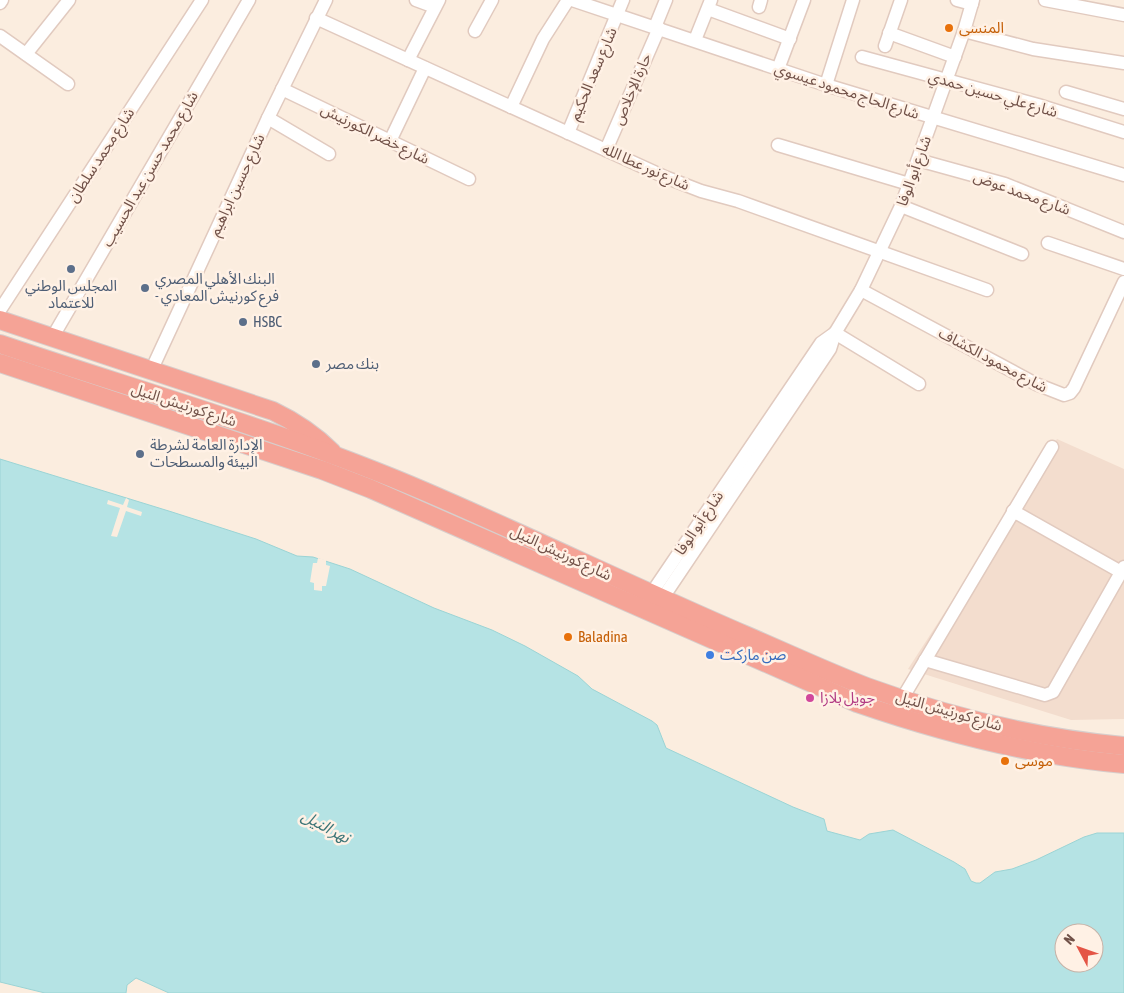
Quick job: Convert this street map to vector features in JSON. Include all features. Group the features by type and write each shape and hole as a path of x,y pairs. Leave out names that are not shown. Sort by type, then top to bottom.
{"highway":[{"path":"0,320 273,411 296,422 318,438 336,456"},
{"path":"0,340 29,330"},
{"name":"شارع كورنيش النيل","path":"0,344 336,456 425,491 656,596 848,679 902,699 979,722 1039,735 1124,746"},
{"name":"شارع كورنيش النيل","path":"0,363 322,470 371,489 865,706 974,739 1036,752 1124,764"}],"street":[{"path":"26,54 69,0"},
{"name":"شارع محمد سلطان","path":"0,310 202,0"},
{"name":"شارع محمد حسن عبد الحسيب","path":"52,338 249,0"},
{"name":"شارع حسين ابراهيم","path":"151,371 268,118 326,0"},
{"path":"408,60 437,3 416,0"},
{"path":"475,31 492,0"},
{"path":"510,107 543,39 568,0"},
{"name":"شارع الحاج محمود عيسوي","path":"572,0 826,85 1124,175"},
{"name":"شارع سعد الحكيم","path":"568,132 624,0"},
{"name":"حارة الإخلاص","path":"606,150 657,27 666,0"},
{"path":"778,69 804,0"},
{"path":"826,85 853,0"},
{"path":"885,46 901,0"},
{"path":"957,0 972,2"},
{"path":"1045,0 1099,5 1124,15"},
{"name":"شارع أبو الوفا","path":"656,596 830,349 835,333 861,290 901,206 955,57 972,2"},
{"path":"695,40 710,4 790,39"},
{"name":"شارع نور عطا الله","path":"316,18 665,177 701,191 738,200 987,290"},
{"path":"964,31 1033,49 1124,63"},
{"path":"889,33 955,57"},
{"path":"0,36 68,84"},
{"name":"شارع علي حسين حمدي","path":"862,57 1124,132"},
{"path":"390,141 425,68"},
{"name":"شارع خضر الكورنيش","path":"282,89 469,179"},
{"path":"1066,92 1124,108"},
{"path":"268,118 329,154"},
{"path":"778,145 909,184"},
{"name":"شارع محمد عوض","path":"918,160 1004,184 1124,232"},
{"path":"901,206 1022,254"},
{"path":"1048,243 1124,269"},
{"name":"شارع محمود الكشاف","path":"861,290 1036,384 1064,395 1070,393 1074,388 1124,282"},
{"path":"835,333 919,384"},
{"path":"902,699 1052,447"},
{"path":"925,660 1044,695 1049,695 1055,688 1123,569 1013,511"}],"shaded area":[{"path":"1057,439 1124,469 1124,719 1071,720 908,669"}],"water":[{"name":"نهر النيل","path":"0,459 256,539 297,556 313,557 350,569 434,608 492,630 578,676 592,689 652,721 657,725 666,748 793,807 824,819 827,831 860,840 869,834 893,830 965,869 971,881 976,883 980,883 995,872 1012,869 1036,860 1084,837 1097,833 1124,833 1124,993 169,993 136,978 127,985 126,993 45,993 0,982"}],"pier":[{"path":"126,498 129,500 127,507 142,512 141,516 126,511 117,537 111,536 120,508 107,504 108,500 123,505"},
{"path":"318,558 326,560 326,565 330,566 326,586 322,586 322,591 314,590 314,583 310,582 313,563 317,563"}],"place":[{"name":"المنسى","path":"949,28"},
{"name":"المجلس الوطني للاعتماد","path":"71,269"},
{"name":"البنك الأهلي المصري - فرع كورنيش المعادي","path":"145,288"},
{"name":"HSBC","path":"243,322"},
{"name":"بنك مصر","path":"316,364"},
{"name":"الإدارة العامة لشرطة البيئة والمسطحات","path":"140,454"},
{"name":"Baladina","path":"568,637"},
{"name":"صن ماركت","path":"710,655"},
{"name":"جويل بلازا","path":"810,698"},
{"name":"موسى","path":"1005,761"}]}
